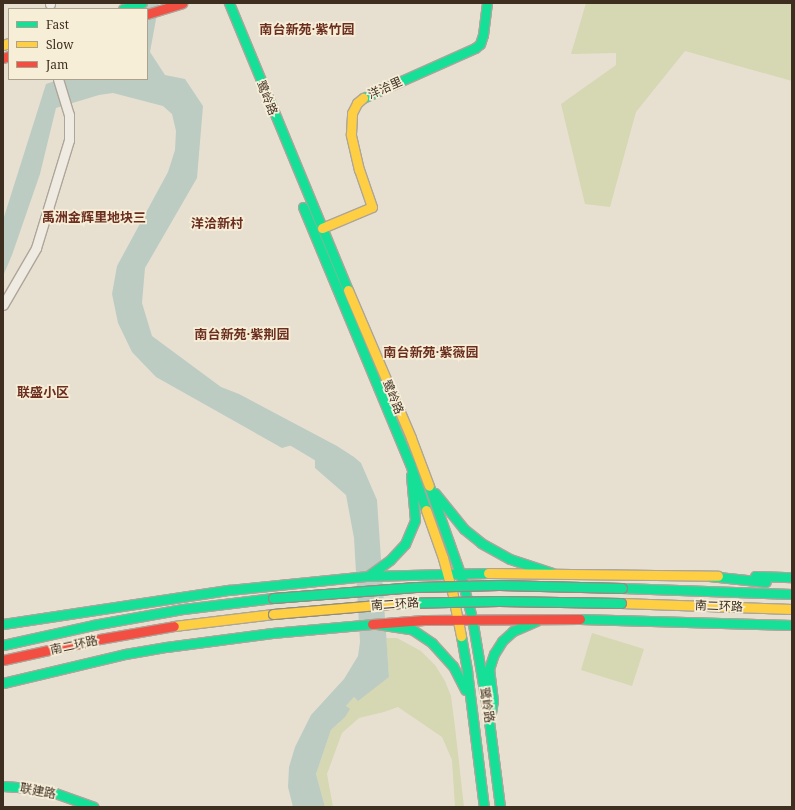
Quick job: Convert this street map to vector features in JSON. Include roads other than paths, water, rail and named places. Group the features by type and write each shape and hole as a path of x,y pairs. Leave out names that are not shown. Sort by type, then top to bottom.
{"main road":[{"path":"126,8 142,3"},
{"path":"148,14 182,3"},
{"path":"221,3 236,44"},
{"name":"鹭岭路","path":"229,3 411,438 460,573 472,618 489,721 500,807"},
{"name":"洋洽里","path":"322,228 372,207 359,170 351,134 352,113 357,102 362,98 475,48 480,44 483,35 487,3"},
{"name":"鹭岭路","path":"300,199 410,464 447,573 457,619 472,705 484,807"},
{"path":"368,576 390,560 405,544 415,520 410,464"},
{"path":"429,485 460,525 482,543 510,559 552,573"},
{"path":"3,624 229,590 348,577 447,573 552,573 792,577"},
{"path":"709,576 792,584"},
{"name":"南二环路","path":"3,645 93,625 183,609 273,598 416,587 499,585 773,593 792,592"},
{"name":"南二环路","path":"3,660 94,640 186,624 273,614 416,602 499,601 621,603 792,609"},
{"path":"3,683 125,654 166,647 272,632 357,625 472,618 545,618 792,625"},
{"path":"489,721 493,701 489,669 494,654 502,641 513,631 545,618"},
{"path":"377,624 413,630 432,643 453,666 472,705"},
{"path":"3,636 93,625"},
{"path":"17,666 94,640"},
{"name":"联建路","path":"3,786 31,788 55,793 94,807"}],"street":[{"path":"3,305 30,259 41,236 69,140 69,115 58,80"}],"waterway":[{"path":"284,434 329,461"}],"district":[{"name":"南台新苑·紫竹园","path":"307,29"},
{"name":"禹洲金辉里地块三","path":"94,217"},
{"name":"洋洽新村","path":"217,223"},
{"name":"南台新苑·紫荆园","path":"242,334"},
{"name":"南台新苑·紫薇园","path":"431,352"},
{"name":"联盛小区","path":"43,392"}]}
